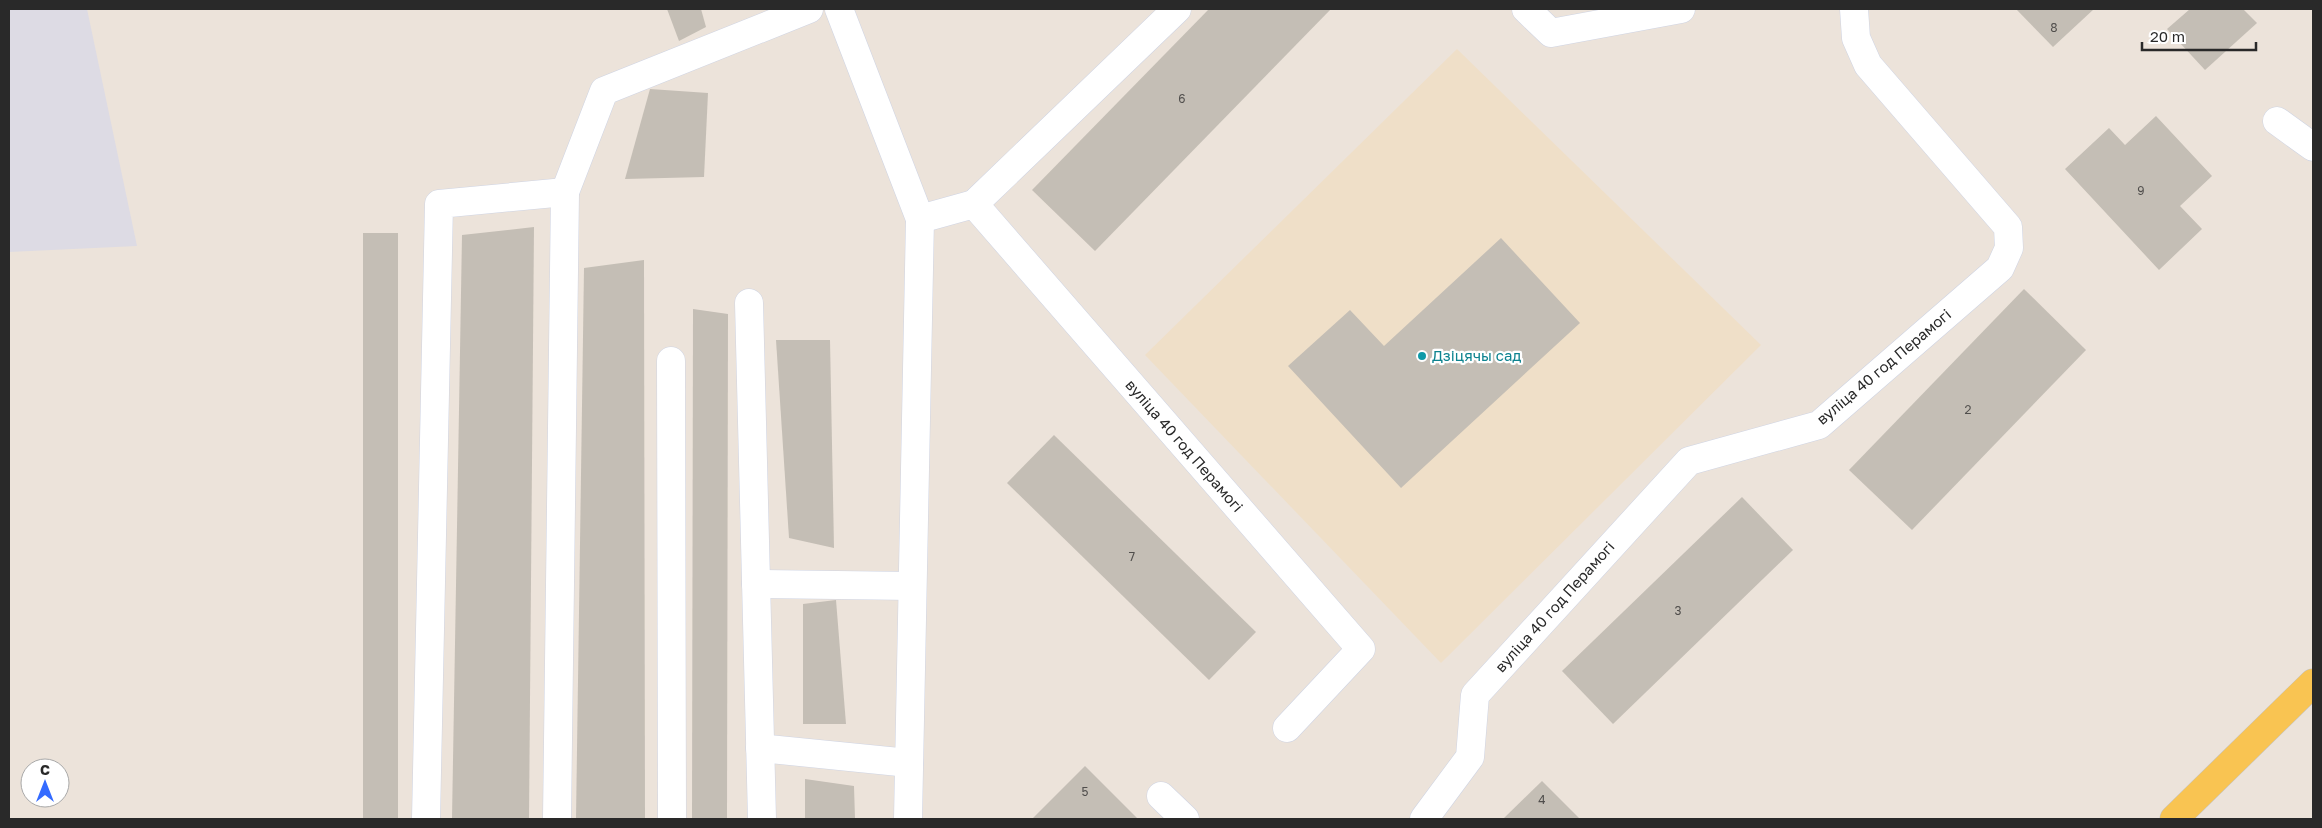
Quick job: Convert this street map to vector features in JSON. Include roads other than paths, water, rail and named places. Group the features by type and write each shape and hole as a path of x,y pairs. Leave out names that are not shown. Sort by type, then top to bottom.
{"main road":[{"path":"2174,819 2313,683"}],"street":[{"path":"557,819 566,192 604,91 809,9"},
{"path":"839,9 920,219 908,819"},
{"path":"920,219 974,204 1177,9"},
{"path":"1526,9 1551,33 1682,9"},
{"name":"вуліца 40 год Перамогі","path":"1424,819 1470,757 1475,695 1689,461 1819,425 2000,268 2009,248 2008,227 1868,65 1856,38 1854,9"},
{"path":"2277,121 2313,147"},
{"path":"426,819 439,204 566,192"},
{"name":"вуліца 40 год Перамогі","path":"974,204 1361,649 1287,728"},
{"path":"749,303 762,819"},
{"path":"671,361 672,819"},
{"path":"756,584 912,586"},
{"path":"760,748 909,763"},
{"path":"1161,796 1185,819"}],"place":[{"name":"Дзіцячы сад","path":"1422,356"}]}
